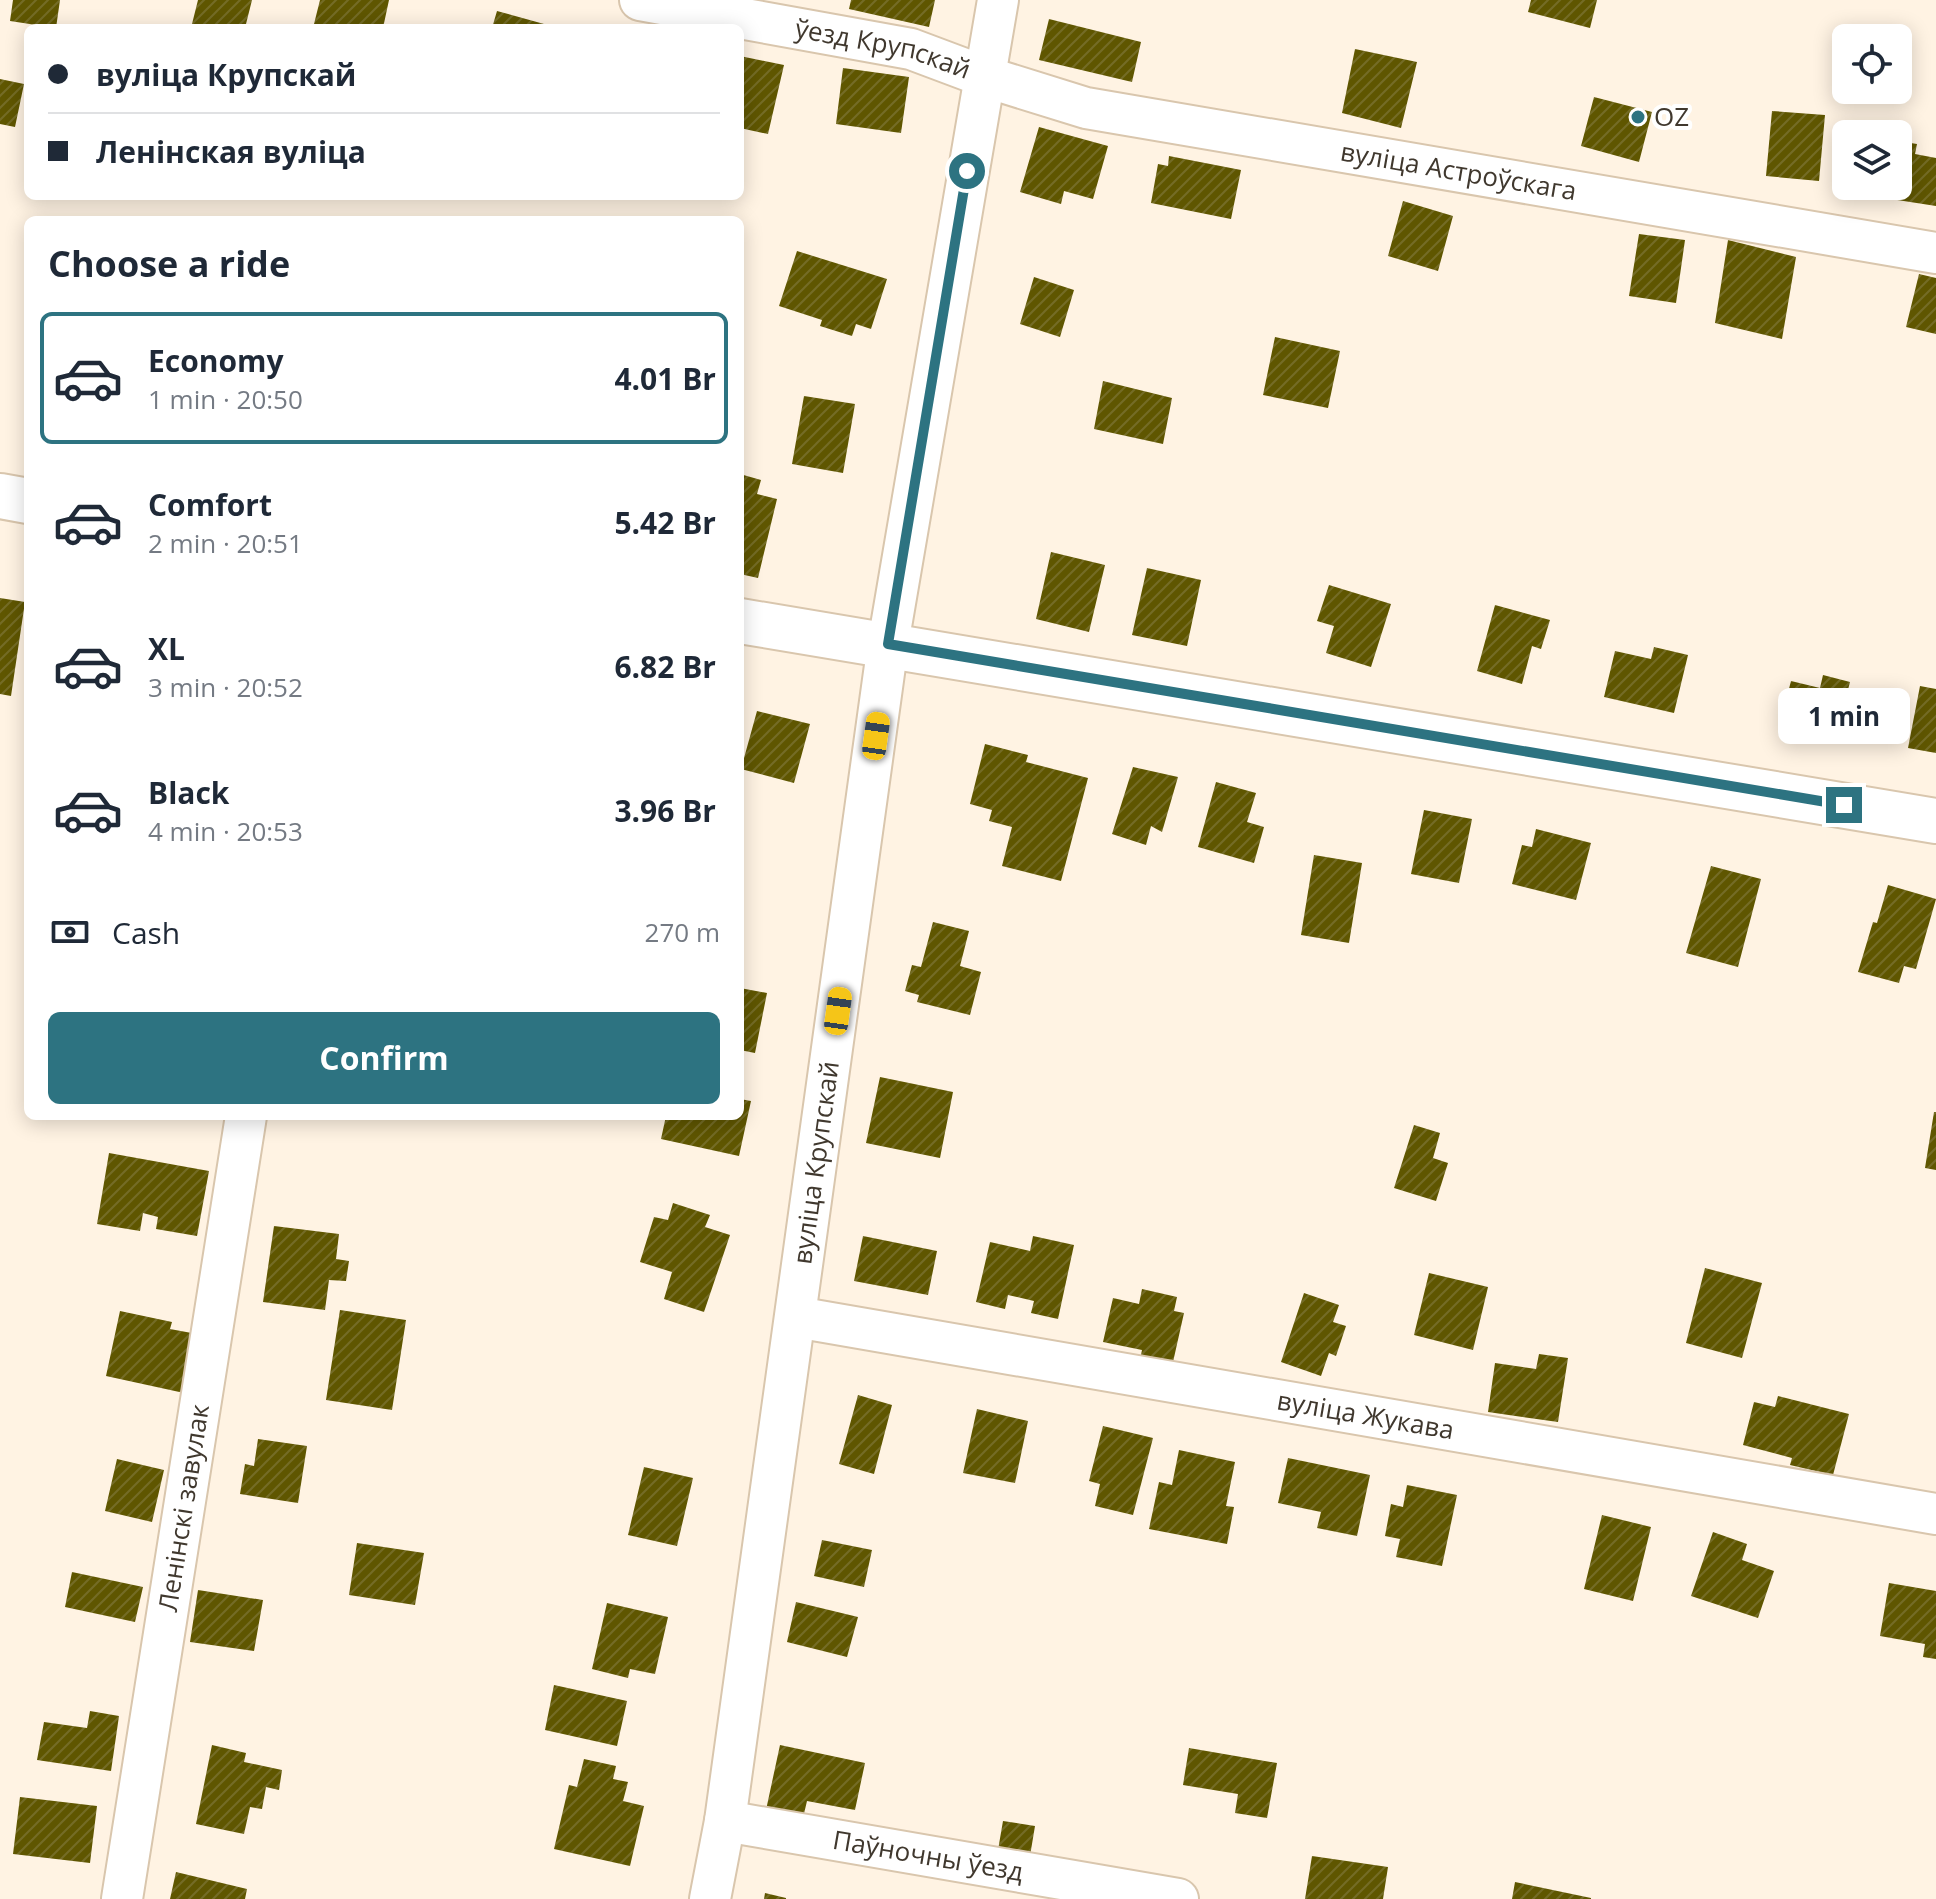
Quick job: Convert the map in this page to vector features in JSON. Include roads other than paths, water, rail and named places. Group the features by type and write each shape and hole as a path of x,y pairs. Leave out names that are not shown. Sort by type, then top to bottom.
{"street":[{"name":"ўезд Крупскай","path":"640,0 911,49 983,76"},
{"name":"вуліца Крупскай","path":"710,1899 725,1821 888,644 998,0"},
{"name":"вуліца Астроўскага","path":"983,76 1086,108 1936,253"},
{"path":"0,496 24,500"},
{"path":"744,622 1936,821"},
{"name":"Ленінскі завулак","path":"122,1899 245,1120"},
{"name":"вуліца Жукава","path":"796,1317 1936,1514"},
{"name":"Паўночны ўезд","path":"725,1821 1178,1899"}],"place":[{"name":"OZ","path":"1638,117"}]}
